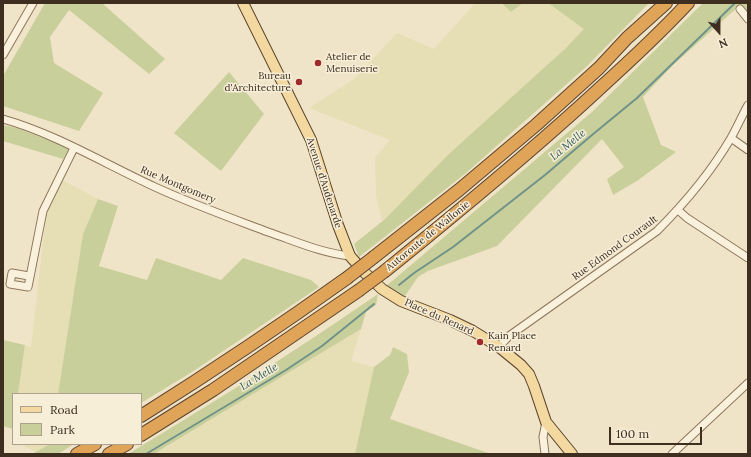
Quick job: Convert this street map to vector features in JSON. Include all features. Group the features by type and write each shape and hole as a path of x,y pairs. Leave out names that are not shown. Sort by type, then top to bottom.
{"highway":[{"name":"Autoroute de Wallonie","path":"142,415 205,376 296,314 374,257 459,190 536,125 599,68 627,38 666,3"},
{"name":"Autoroute de Wallonie","path":"142,434 213,390 358,292 385,271 468,204 546,138 655,38 688,3"},
{"path":"77,454 93,445"},
{"path":"110,454 125,445"}],"main road":[{"name":"Avenue d'Audenarde","path":"243,3 311,140 338,225 350,256"},
{"name":"Place du Renard","path":"350,256 382,290 401,301 456,323 499,346 529,374 546,422"},
{"path":"546,422 572,454"}],"street":[{"path":"3,55 33,3"},
{"path":"740,10 748,19"},
{"name":"Rue Edmond Courault","path":"499,346 509,336 657,231 678,210 704,178 731,138 748,105"},
{"name":"Rue Montgomery","path":"3,118 19,123 74,148 156,188 238,221 323,251 350,256"},
{"path":"731,138 748,150"},
{"path":"29,276 12,273 10,284 28,287 43,211 74,148"},
{"path":"678,210 687,218 748,258"},
{"path":"3,277 11,279"},
{"path":"672,454 748,383"},
{"path":"545,454 544,437 546,422"}],"shaded area":[{"path":"475,3 499,3 511,12 523,3 548,3 585,29 550,64 382,221 376,196 375,158 390,140 309,108 354,79 397,33 434,49"},
{"path":"58,178 98,199 83,234 58,393 18,393 25,345 31,347 45,225 43,211"},
{"path":"361,329 351,361 374,367 355,454 155,454"},
{"path":"22,445 48,445 36,452"}],"green space":[{"path":"45,3 102,3 165,59 149,74 69,10 50,37 54,63 103,93 79,131 3,106 3,76"},
{"path":"501,3 523,3 511,12"},
{"path":"548,3 649,3 586,67 466,173 359,257 354,244 385,219 449,154 566,48 584,29"},
{"path":"703,3 748,3 748,14 739,6 672,66 643,97 661,145 676,152 637,181 613,195 607,179 624,167 602,139 497,246 428,271 418,277 403,299 385,287 592,112"},
{"path":"229,72 264,114 221,171 174,133"},
{"path":"3,125 17,128 69,148 63,159 3,141"},
{"path":"98,199 118,206 99,266 147,280 156,258 221,280 243,258 311,280 319,287 192,372 142,402 142,393 58,393 83,234"},
{"path":"378,294 376,305 366,312 361,329 154,454 128,454 254,376"},
{"path":"3,340 25,345 18,393 12,393 12,429 3,426"},
{"path":"393,347 407,354 409,372 390,419 491,454 355,454 374,367 390,355"},
{"path":"48,445 72,445 58,454 32,454"}],"waterway":[{"name":"La Melle","path":"399,285 453,247 545,175 637,98 735,3"},
{"name":"La Melle","path":"146,454 286,370 322,346 374,304"}],"place":[{"name":"Atelier de Menuiserie","path":"318,63"},
{"name":"Bureau d'Architecture","path":"299,82"},
{"name":"Kain Place Renard","path":"480,342"}]}
